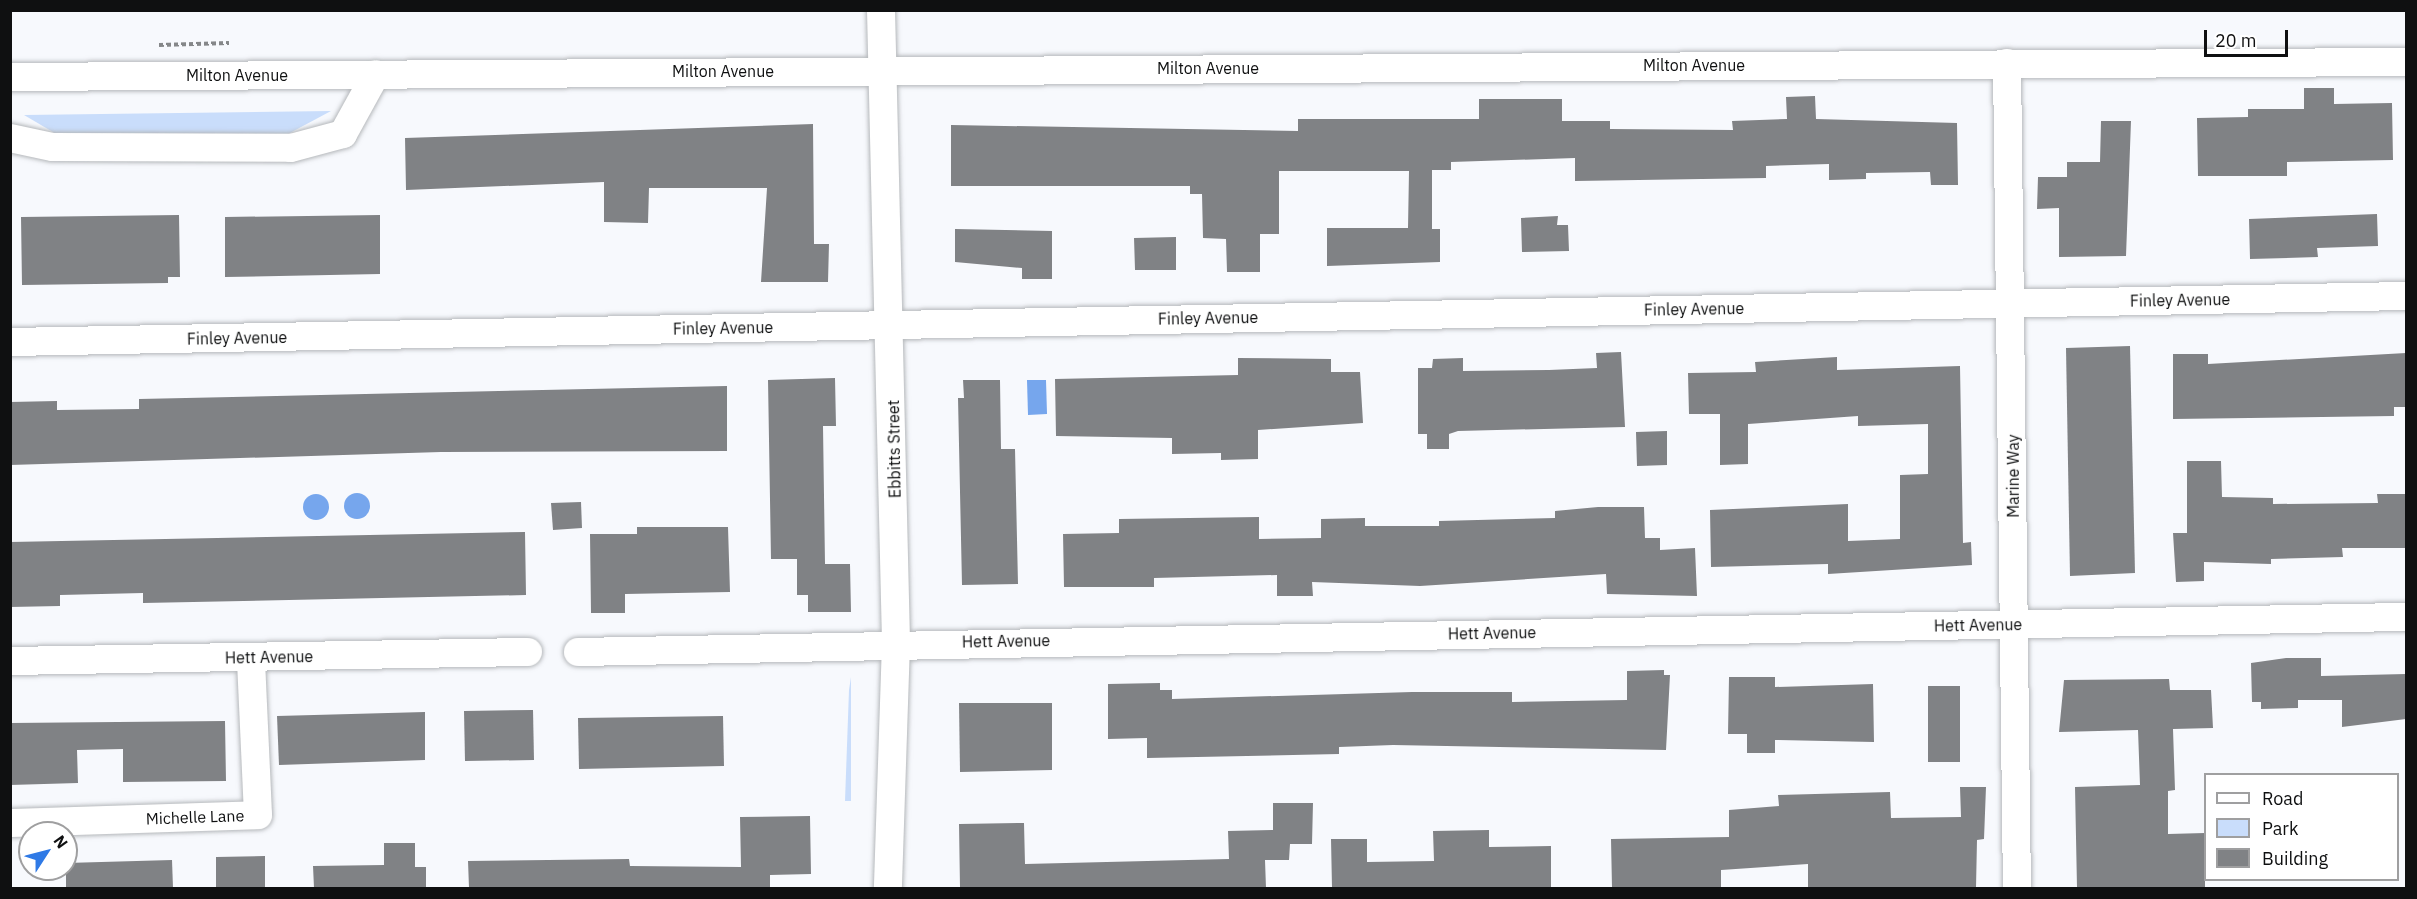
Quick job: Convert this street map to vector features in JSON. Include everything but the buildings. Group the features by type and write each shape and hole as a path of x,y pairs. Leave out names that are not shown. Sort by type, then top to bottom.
{"street":[{"name":"Ebbitts Street","path":"880,10 892,325 896,643 888,888"},
{"name":"Milton Avenue","path":"10,77 2406,62"},
{"name":"Marine Way","path":"2007,63 2012,303 2017,888"},
{"path":"10,138 52,147 291,148 343,134 376,74"},
{"name":"Finley Avenue","path":"10,342 2406,296"},
{"name":"Hett Avenue","path":"578,652 896,643 2013,625 2406,616"},
{"name":"Hett Avenue","path":"10,661 528,652"},
{"name":"Michelle Lane","path":"10,823 258,815 252,658"}],"path":[{"path":"159,45 229,43"}],"green space":[{"path":"331,111 288,134 58,135 24,115"},
{"path":"851,677 851,801 845,801 849,690"}],"water":[{"path":"1027,380 1046,380 1047,414 1028,415"},
{"path":"357,493 366,497 370,506 366,515 357,519 348,515 344,506 348,497"},
{"path":"316,494 325,498 329,507 325,516 316,520 307,516 303,507 307,498"}]}
